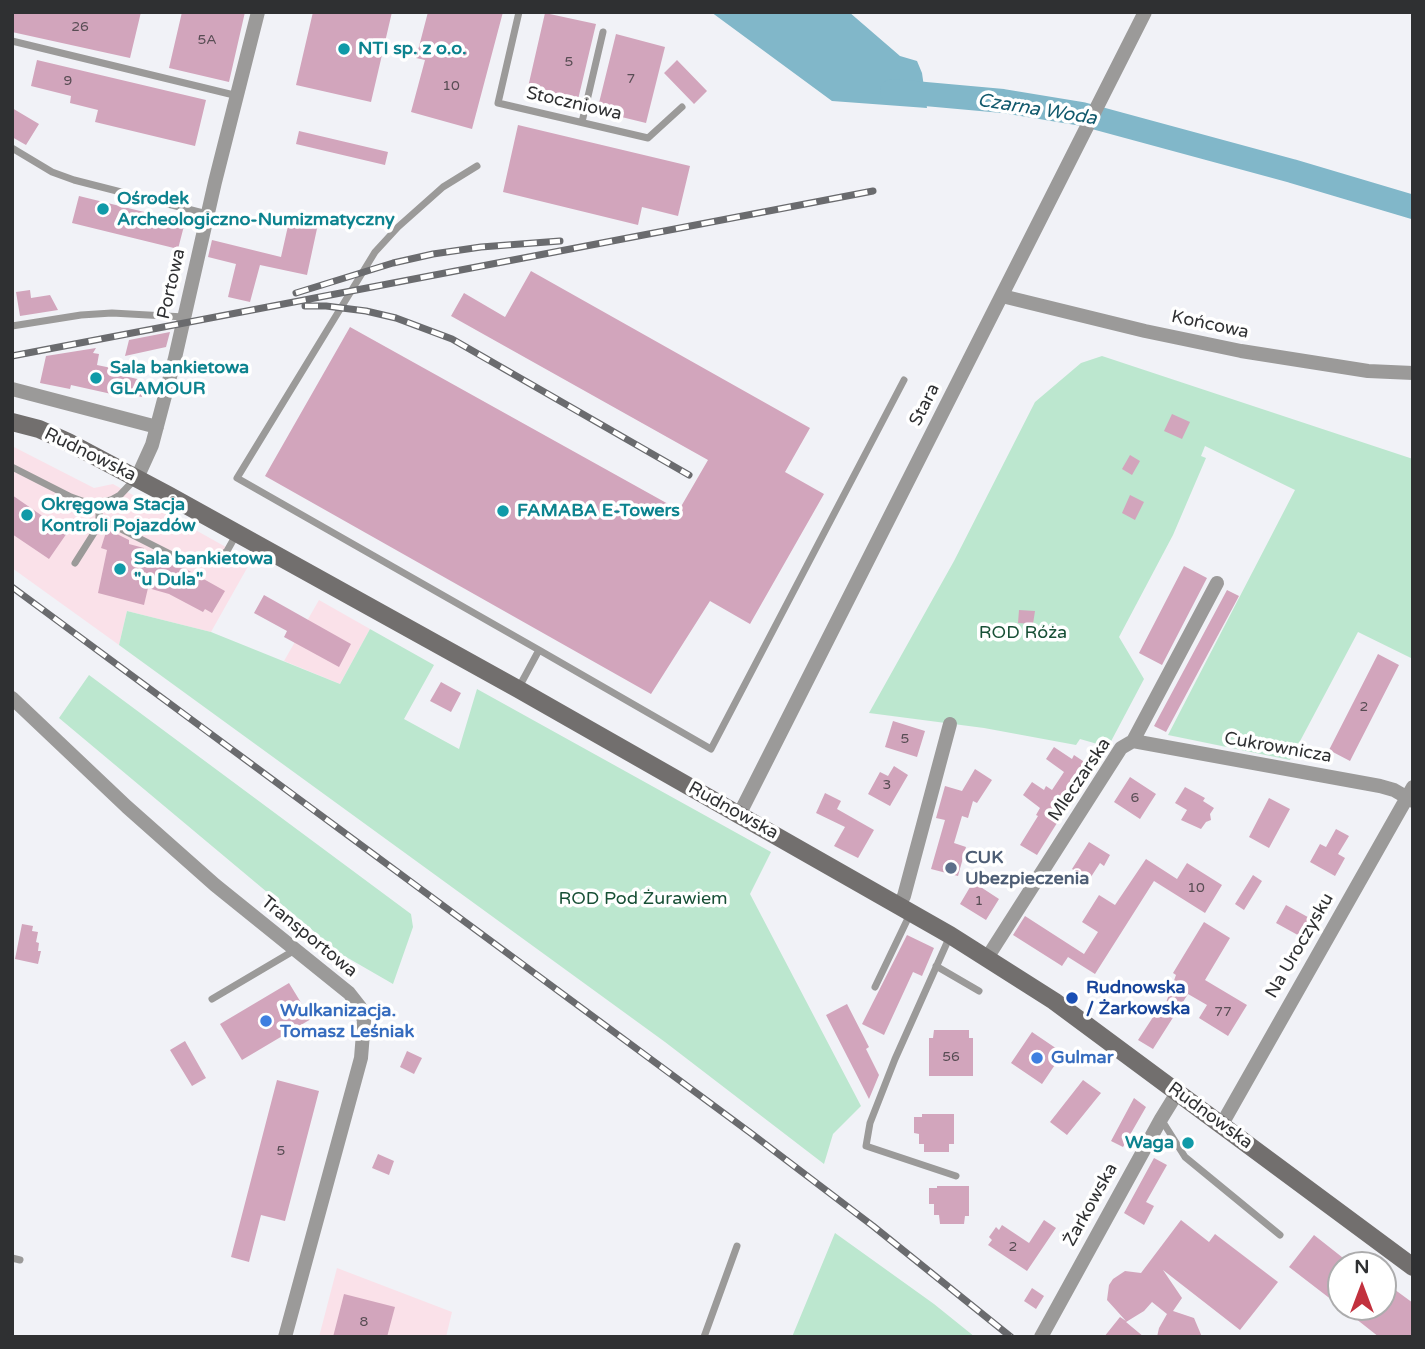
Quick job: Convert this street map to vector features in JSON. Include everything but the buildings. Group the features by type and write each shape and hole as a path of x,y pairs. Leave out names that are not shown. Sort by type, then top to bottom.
{"main road":[{"name":"Rudnowska","path":"12,422 39,429 68,442 237,533 518,689 950,935 1054,1001 1413,1267"}],"street":[{"name":"Portowa","path":"136,478 152,445 157,427 258,12"},
{"name":"Stara","path":"738,815 1145,12"},
{"name":"Końcowa","path":"1002,296 1241,351 1368,371 1413,373"},
{"path":"12,389 157,427"},
{"name":"Mleczarska","path":"988,958 1121,748 1133,741 1217,583"},
{"name":"Transportowa","path":"12,698 215,886 349,993 360,1007 365,1021 365,1036 285,1337"},
{"path":"905,909 904,896 950,724"},
{"name":"Cukrownicza","path":"1133,741 1380,786 1411,795"},
{"name":"Na Uroczysku","path":"1222,1124 1411,795"},
{"name":"Żarkowska","path":"1041,1337 1177,1093"}],"lane":[{"name":"Stoczniowa","path":"519,12 498,103 648,138 682,107"},
{"path":"582,122 603,32"},
{"path":"12,41 237,96"},
{"path":"12,148 52,172 74,180 208,214"},
{"path":"477,166 443,187 398,227 375,252 237,478 711,749 904,380"},
{"path":"12,326 112,313 184,317"},
{"path":"12,467 85,502 111,500 120,495 136,478"},
{"path":"75,563 94,533 99,518 99,503"},
{"path":"99,518 184,561 196,563 209,562 219,557 227,551 237,533"},
{"path":"518,689 539,650"},
{"path":"876,987 905,909"},
{"path":"950,935 916,1009 870,1123 866,1146 956,1176"},
{"path":"212,999 295,950"},
{"path":"936,966 979,991"},
{"path":"1161,1118 1185,1157 1280,1235"},
{"path":"704,1337 737,1246"}],"shaded area":[{"path":"12,446 94,488 113,484 251,561 211,632 127,611 119,645 12,568"},
{"path":"319,600 370,629 340,684 284,661"},
{"path":"337,1268 452,1312 446,1337 319,1337"}],"green space":[{"name":"ROD Róża","path":"1102,356 1413,459 1413,659 1358,632 1290,760 1168,735 1295,490 1205,446 1201,456 1206,458 1173,535 1119,637 1144,679 1108,747 1080,739 1076,745 984,728 869,713 954,561 1035,402 1081,363"},
{"name":"ROD Pod Żurawiem","path":"127,611 211,632 340,684 370,629 434,665 404,719 459,749 477,689 771,852 750,894 861,1106 833,1134 824,1164 665,1042 119,645"},
{"path":"89,675 411,914 413,927 393,984 341,954 59,718"},
{"path":"835,1233 934,1304 975,1337 792,1337"}],"water":[{"path":"711,12 849,12 900,56 917,61 922,73 927,108 832,101"}],"waterway":[{"name":"Czarna Woda","path":"892,91 1003,101 1082,114 1413,207"}],"railway":[{"path":"12,356 873,191"},
{"path":"296,293 393,263 433,254 560,241"},
{"path":"305,306 366,311 396,318 452,339 689,475"},
{"path":"12,587 752,1134 873,1226 1011,1337"}],"place":[{"name":"NTI sp. z o.o.","path":"344,49"},
{"name":"Ośrodek Archeologiczno-Numizmatyczny","path":"103,209"},
{"name":"Sala bankietowa GLAMOUR","path":"96,378"},
{"name":"FAMABA E-Towers","path":"503,511"},
{"name":"Okręgowa Stacja Kontroli Pojazdów","path":"27,515"},
{"name":"Sala bankietowa \"u Dula\"","path":"120,569"},
{"name":"CUK Ubezpieczenia","path":"951,868"},
{"name":"Rudnowska / Żarkowska","path":"1072,998"},
{"name":"Wulkanizacja. Tomasz Leśniak","path":"266,1021"},
{"name":"Gulmar","path":"1037,1058"},
{"name":"Waga","path":"1188,1143"}]}
